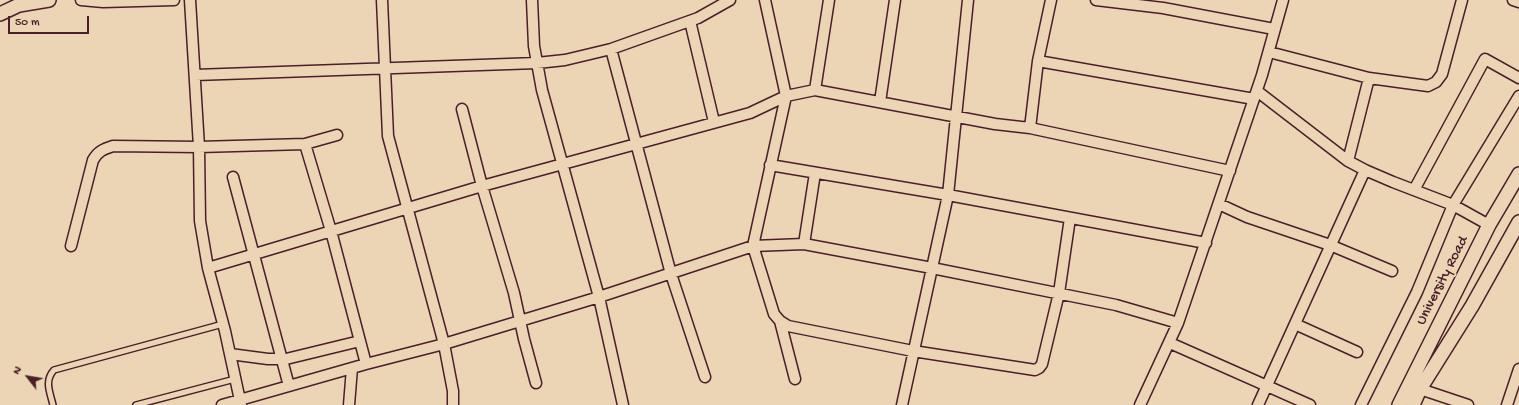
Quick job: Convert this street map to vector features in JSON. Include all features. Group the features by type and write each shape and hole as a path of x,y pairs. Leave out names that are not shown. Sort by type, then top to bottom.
{"street":[{"path":"0,14 16,2 49,0"},
{"path":"81,0 102,2 174,0"},
{"path":"190,0 199,147 200,221 208,268 223,324 240,402"},
{"path":"382,0 388,136 444,344 453,390 453,405"},
{"path":"532,0 534,46 537,63 561,164 599,297 623,405"},
{"path":"195,75 537,63 565,60 611,49 690,21 730,0"},
{"path":"766,0 786,96 753,246 774,314 780,321 788,326 913,351 1035,370 1040,368 1042,364 1059,293 1070,218"},
{"path":"815,90 829,0"},
{"path":"880,102 895,0"},
{"path":"902,405 948,195 968,0"},
{"path":"1030,128 1038,61 1051,0"},
{"path":"1096,0 1163,4 1274,29"},
{"path":"1140,405 1178,324 1256,95 1282,0"},
{"path":"1269,52 1369,78 1428,86 1436,82 1442,74 1462,0"},
{"path":"1513,0 1519,2"},
{"path":"690,21 714,122"},
{"path":"611,49 672,274 705,377"},
{"path":"1414,190 1485,60 1519,78"},
{"path":"1038,61 1256,95 1348,161 1364,170 1453,205 1489,225"},
{"path":"1348,161 1369,78"},
{"path":"208,268 482,186 750,112 786,96 815,90 1030,128 1230,171"},
{"path":"1361,405 1418,292 1453,205 1519,96"},
{"path":"462,109 482,186 514,293 536,382"},
{"path":"71,246 93,160 97,153 113,146 199,147 305,144 337,135"},
{"path":"305,144 332,231 366,364"},
{"path":"770,165 948,195 1206,243"},
{"path":"1258,405 1364,170"},
{"path":"804,244 815,173"},
{"name":"University Road","path":"1413,405 1414,387 1489,225 1515,190 1519,174"},
{"path":"233,177 289,386"},
{"path":"1219,204 1247,217 1330,245 1392,271"},
{"name":"University Road","path":"1399,405 1414,387 1472,306 1519,222"},
{"path":"222,405 240,402 289,386 444,344 521,321 672,274 753,246 804,244 1116,305 1178,324"},
{"path":"780,321 795,379"},
{"path":"1295,324 1357,352"},
{"path":"230,354 268,360 282,359 360,341"},
{"path":"1170,343 1216,362 1267,387 1310,405"},
{"path":"349,405 352,368"},
{"path":"1507,405 1519,369"},
{"path":"1414,387 1444,401 1468,405"}],"lane":[{"path":"53,405 48,383 49,376 54,370 223,324"},
{"path":"136,405 235,379"}]}
